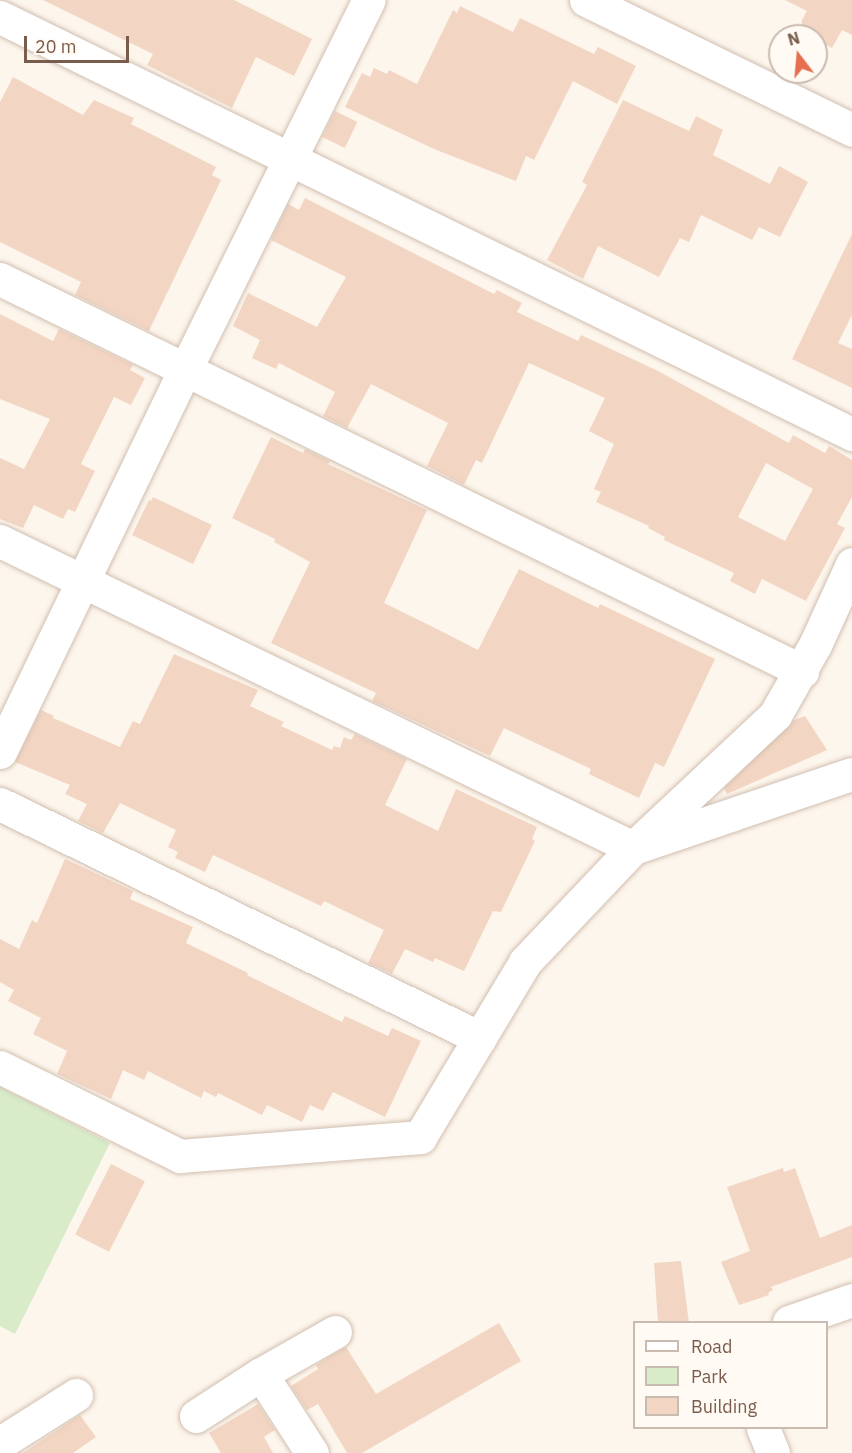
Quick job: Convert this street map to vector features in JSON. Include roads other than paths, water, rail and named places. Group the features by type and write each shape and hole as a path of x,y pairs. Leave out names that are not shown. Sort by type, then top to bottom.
{"street":[{"path":"0,752 185,370 369,0"},
{"path":"586,0 852,130"},
{"path":"0,17 852,434"},
{"path":"0,279 802,671"},
{"path":"0,542 633,848 852,774"},
{"path":"0,1067 180,1156 420,1137 525,962 633,848 774,715 802,671 852,564"},
{"path":"0,804 480,1038"},
{"path":"794,1321 852,1299"},
{"path":"196,1416 261,1374 335,1332"},
{"path":"261,1374 312,1453"},
{"path":"0,1443 76,1395"},
{"path":"763,1429 773,1453"}]}
